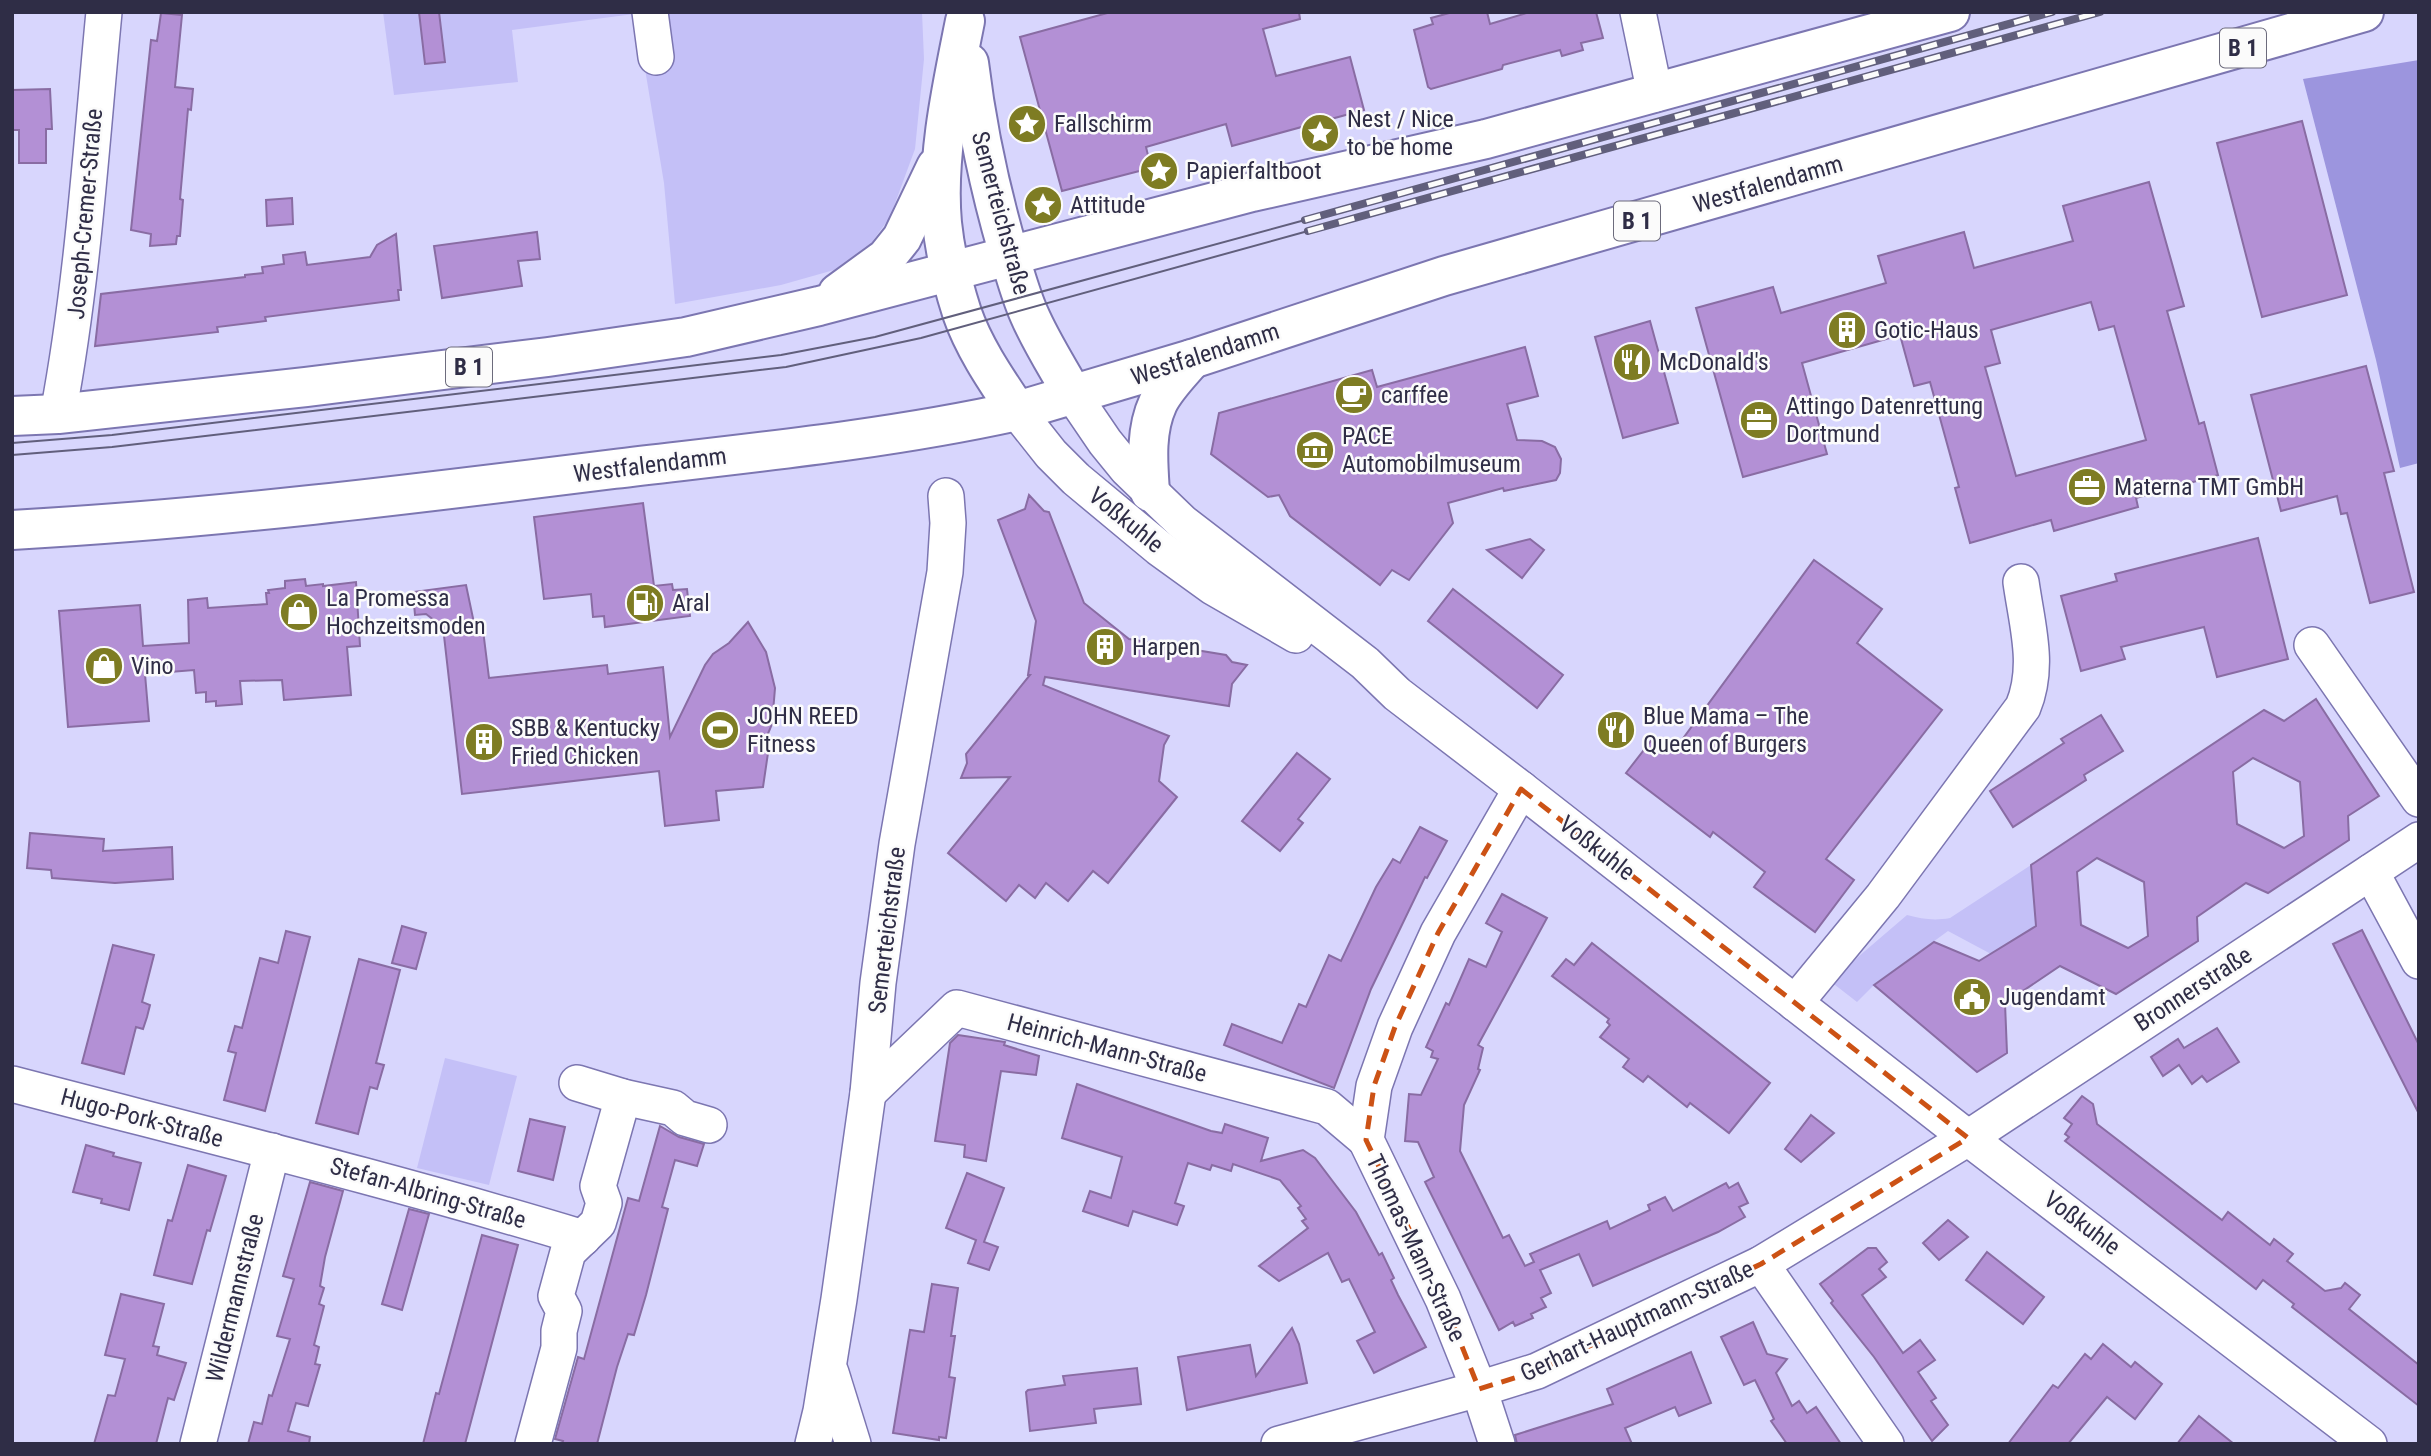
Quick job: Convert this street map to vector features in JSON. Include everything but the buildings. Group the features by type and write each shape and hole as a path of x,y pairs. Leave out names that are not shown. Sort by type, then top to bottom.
{"main road":[{"name":"B 1","path":"12,416 58,414 319,386 686,337 819,306 1252,192 1486,138 1950,12"},
{"name":"Westfalendamm","path":"12,530 255,511 410,495 832,442 953,424 1017,411 1192,359 1444,276 2364,12"},
{"name":"Semerteichstraße","path":"965,16 943,152 942,222 963,314 993,375 1017,411"},
{"name":"Semerteichstraße","path":"965,16 976,120 997,215 1031,318 1073,395"},
{"path":"819,306 886,258 902,238 943,152"},
{"path":"1150,492 1150,434 1158,402 1192,359"}],"street":[{"name":"Joseph-Cremer-Straße","path":"58,414 73,333 84,245 104,12"},
{"path":"650,12 656,57"},
{"path":"1638,12 1655,94"},
{"name":"Voßkuhle","path":"1073,395 1127,469 1191,530 1365,663 1396,694 1968,1138 2369,1444"},
{"name":"Voßkuhle","path":"1017,411 1051,454 1076,479 1159,548 1213,587 1396,694"},
{"name":"Semerteichstraße","path":"813,1444 829,1365 868,1093 878,984 897,844 945,572 948,523 946,496"},
{"path":"1796,1003 1882,896 2023,707 2030,691 2032,651 2021,582"},
{"path":"2312,645 2419,799"},
{"name":"Thomas-Mann-Straße","path":"1497,1444 1443,1299 1366,1140 1374,1086 1395,1027 1438,933 1521,789"},
{"name":"Bronnerstraße","path":"1968,1138 2419,841"},
{"path":"2371,872 2419,961"},
{"name":"Heinrich-Mann-Straße","path":"868,1093 957,1007 1327,1107 1366,1140"},
{"path":"578,1083 673,1108 685,1118 709,1125"},
{"name":"Hugo-Pork-Straße","path":"12,1084 272,1152"},
{"path":"533,1444 559,1348 559,1331 564,1311 556,1296 568,1252 598,1223 604,1203 598,1186 623,1097"},
{"name":"Gerhart-Hauptmann-Straße","path":"1279,1444 1479,1390 1537,1371 1761,1264 1968,1138"},
{"name":"Stefan-Albring-Straße","path":"272,1152 313,1160 457,1199 583,1238"},
{"name":"Wildermannstraße","path":"198,1444 272,1152"},
{"path":"1761,1264 1886,1444"},
{"name":"Semerteichstraße","path":"829,1365 853,1444"}],"highlighted area":[{"path":"1521,789 1968,1138 1761,1264 1537,1371 1479,1389 1443,1299 1366,1140 1374,1086 1395,1027 1438,933"}],"shaded area":[{"path":"383,12 634,14 512,30 518,82 394,95"},
{"path":"664,12 922,12 924,59 915,149 890,217 872,242 834,270 781,285 675,304 664,183 640,39"},
{"path":"2419,60 2419,463 2400,468 2376,360 2303,79"},
{"path":"2031,865 2036,926 1991,954 1948,931 1874,985 1857,1002 1830,981 1907,915 1928,919 1950,918"},
{"path":"445,1058 517,1076 489,1185 417,1168"}],"tram line":[{"path":"12,443 112,435 781,355 875,337 1305,220"},
{"path":"12,455 112,447 786,367 921,338 1308,231"}],"railway":[{"path":"1305,220 2052,12"},
{"path":"1308,231 2100,12"}],"place":[{"name":"Fallschirm","path":"1027,124"},
{"name":"Nest / Nice to be home","path":"1320,133"},
{"name":"Papierfaltboot","path":"1159,171"},
{"name":"Attitude","path":"1043,205"},
{"name":"Gotic-Haus","path":"1847,330"},
{"name":"McDonald's","path":"1632,362"},
{"name":"carffee","path":"1354,395"},
{"name":"Attingo Datenrettung Dortmund","path":"1759,420"},
{"name":"PACE Automobilmuseum","path":"1315,450"},
{"name":"Materna TMT GmbH","path":"2087,487"},
{"name":"Aral","path":"645,603"},
{"name":"La Promessa Hochzeitsmoden","path":"299,612"},
{"name":"Harpen","path":"1105,647"},
{"name":"Vino","path":"104,666"},
{"name":"JOHN REED Fitness","path":"720,730"},
{"name":"Blue Mama – The Queen of Burgers","path":"1616,730"},
{"name":"SBB & Kentucky Fried Chicken","path":"484,742"},
{"name":"Jugendamt","path":"1972,997"}]}
